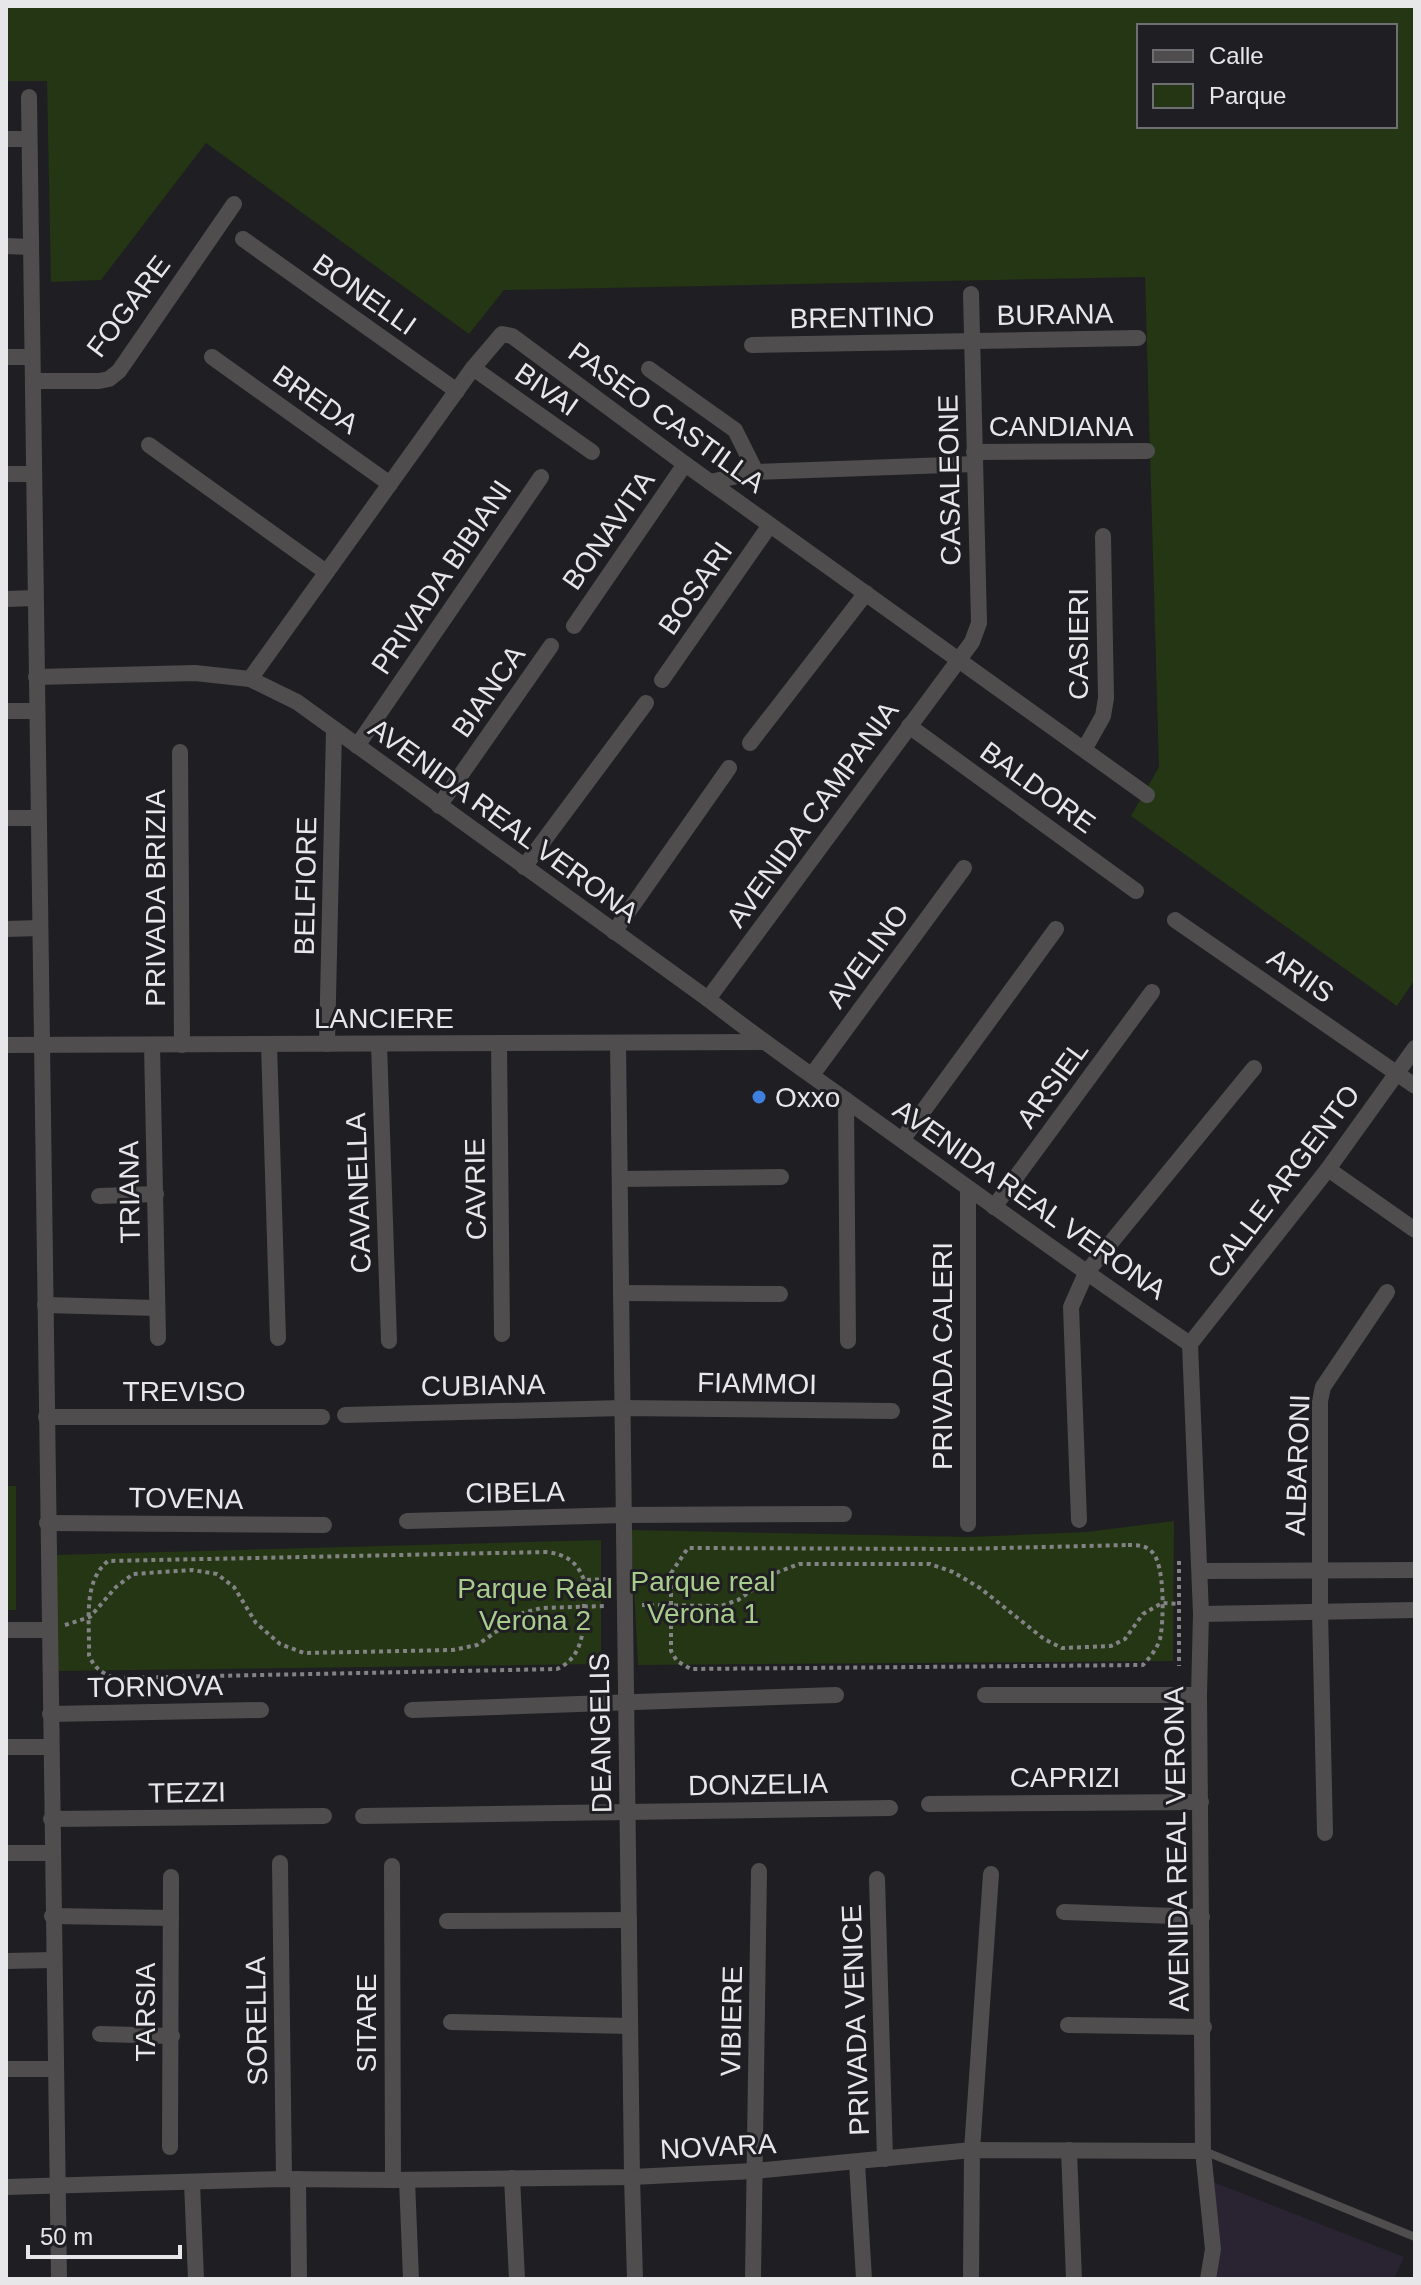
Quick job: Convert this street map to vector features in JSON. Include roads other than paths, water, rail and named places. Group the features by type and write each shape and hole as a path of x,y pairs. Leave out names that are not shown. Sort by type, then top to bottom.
{"street":[{"path":"29,97 59,2279"},
{"path":"6,139 29,139"},
{"name":"FOGARE","path":"33,381 99,381 109,379 119,371 234,204"},
{"name":"BONELLI","path":"243,239 457,391"},
{"path":"6,246 31,247"},
{"name":"CASALEONE","path":"958,660 972,642 979,623 971,294"},
{"name":"PASEO CASTILLA","path":"250,679 473,368 502,334 512,336 1147,795"},
{"name":"BURANA","path":"972,341 1138,338"},
{"name":"BRENTINO","path":"752,345 972,341"},
{"path":"6,357 32,357"},
{"name":"BREDA","path":"212,357 390,484"},
{"name":"BIVAI","path":"473,368 592,452"},
{"path":"649,369 735,430 756,472"},
{"path":"149,445 326,572"},
{"name":"CANDIANA","path":"710,482 756,472 1147,451"},
{"name":"BONAVITA","path":"574,626 685,464"},
{"path":"6,474 34,474"},
{"name":"PRIVADA BIBIANI","path":"357,746 541,477"},
{"name":"BOSARI","path":"662,680 770,525"},
{"name":"CASIERI","path":"1085,748 1103,716 1106,698 1103,536"},
{"path":"750,743 866,593"},
{"path":"6,599 35,598"},
{"name":"BIANCA","path":"439,806 551,646"},
{"name":"AVENIDA CAMPANIA","path":"708,999 958,660"},
{"name":"AVENIDA REAL VERONA","path":"36,677 195,673 250,679 297,702 708,999 762,1042 1190,1344 1201,1614 1203,2151 1213,2249 1208,2279"},
{"path":"524,867 646,703"},
{"path":"6,711 37,711"},
{"name":"BALDORE","path":"909,726 1136,891"},
{"name":"BELFIORE","path":"327,1044 334,730"},
{"name":"PRIVADA BRIZIA","path":"180,752 182,1045"},
{"path":"614,932 729,768"},
{"path":"6,818 38,818"},
{"name":"AVELINO","path":"812,1075 964,868"},
{"name":"ARIIS","path":"1175,920 1415,1086"},
{"path":"6,929 40,928"},
{"path":"902,1140 1056,929"},
{"name":"ARSIEL","path":"994,1207 1152,992"},
{"name":"LANCIERE","path":"6,1045 762,1042"},
{"name":"CAVRIE","path":"499,1043 502,1334"},
{"name":"DEANGELIS","path":"618,1043 635,2279"},
{"path":"269,1044 278,1338"},
{"name":"CAVANELLA","path":"379,1044 389,1341"},
{"name":"TRIANA","path":"152,1045 158,1338"},
{"name":"CALLE ARGENTO","path":"1190,1344 1328,1169 1415,1048"},
{"path":"1079,1520 1071,1307 1086,1273 1254,1068"},
{"path":"846,1100 848,1341"},
{"path":"1328,1169 1415,1230"},
{"path":"620,1179 781,1177"},
{"name":"PRIVADA CALERI","path":"968,1188 968,1524"},
{"path":"99,1196 156,1194"},
{"name":"ALBARONI","path":"1325,1833 1320,1611 1320,1401 1323,1387 1387,1292"},
{"path":"621,1293 780,1294"},
{"path":"45,1305 157,1308"},
{"name":"FIAMMOI","path":"622,1408 892,1411"},
{"name":"CUBIANA","path":"345,1415 622,1408"},
{"name":"TREVISO","path":"46,1417 322,1417"},
{"name":"CIBELA","path":"407,1521 624,1515 844,1514"},
{"name":"TOVENA","path":"47,1523 324,1525"},
{"path":"1200,1571 1415,1570"},
{"path":"1201,1614 1415,1610"},
{"path":"6,1630 49,1630"},
{"path":"412,1710 836,1695"},
{"path":"985,1695 1199,1695"},
{"name":"TORNOVA","path":"50,1714 261,1710"},
{"path":"6,1747 50,1747"},
{"name":"CAPRIZI","path":"929,1804 1201,1802"},
{"name":"DONZELIA","path":"363,1816 890,1808"},
{"name":"TEZZI","path":"51,1819 324,1816"},
{"path":"6,1853 52,1853"},
{"name":"SORELLA","path":"280,1863 291,2179 299,2279"},
{"name":"SITARE","path":"392,1866 400,2180 411,2279"},
{"name":"VIBIERE","path":"753,2279 759,1871"},
{"path":"971,2279 972,2150 991,1874"},
{"name":"TARSIA","path":"170,2147 171,1877"},
{"name":"PRIVADA VENICE","path":"877,1879 885,2159"},
{"path":"1064,1912 1202,1917"},
{"path":"52,1916 171,1918"},
{"path":"447,1921 629,1920"},
{"path":"6,1961 53,1960"},
{"path":"451,2022 630,2026"},
{"path":"1068,2025 1204,2027"},
{"path":"100,2034 172,2036"},
{"path":"6,2069 54,2069"},
{"name":"NOVARA","path":"6,2187 291,2179 632,2177 857,2163 972,2150 1203,2151"},
{"path":"1069,2150 1074,2279"},
{"path":"857,2163 864,2279"},
{"path":"512,2178 517,2279"},
{"path":"192,2183 196,2279"}],"lane":[{"name":"NOVARA","path":"1203,2151 1415,2237"}],"place":[{"name":"Oxxo","path":"759,1097"}],"park label":[{"name":"Parque real Verona 1","path":"703,1597"},
{"name":"Parque Real Verona 2","path":"535,1604"}]}
